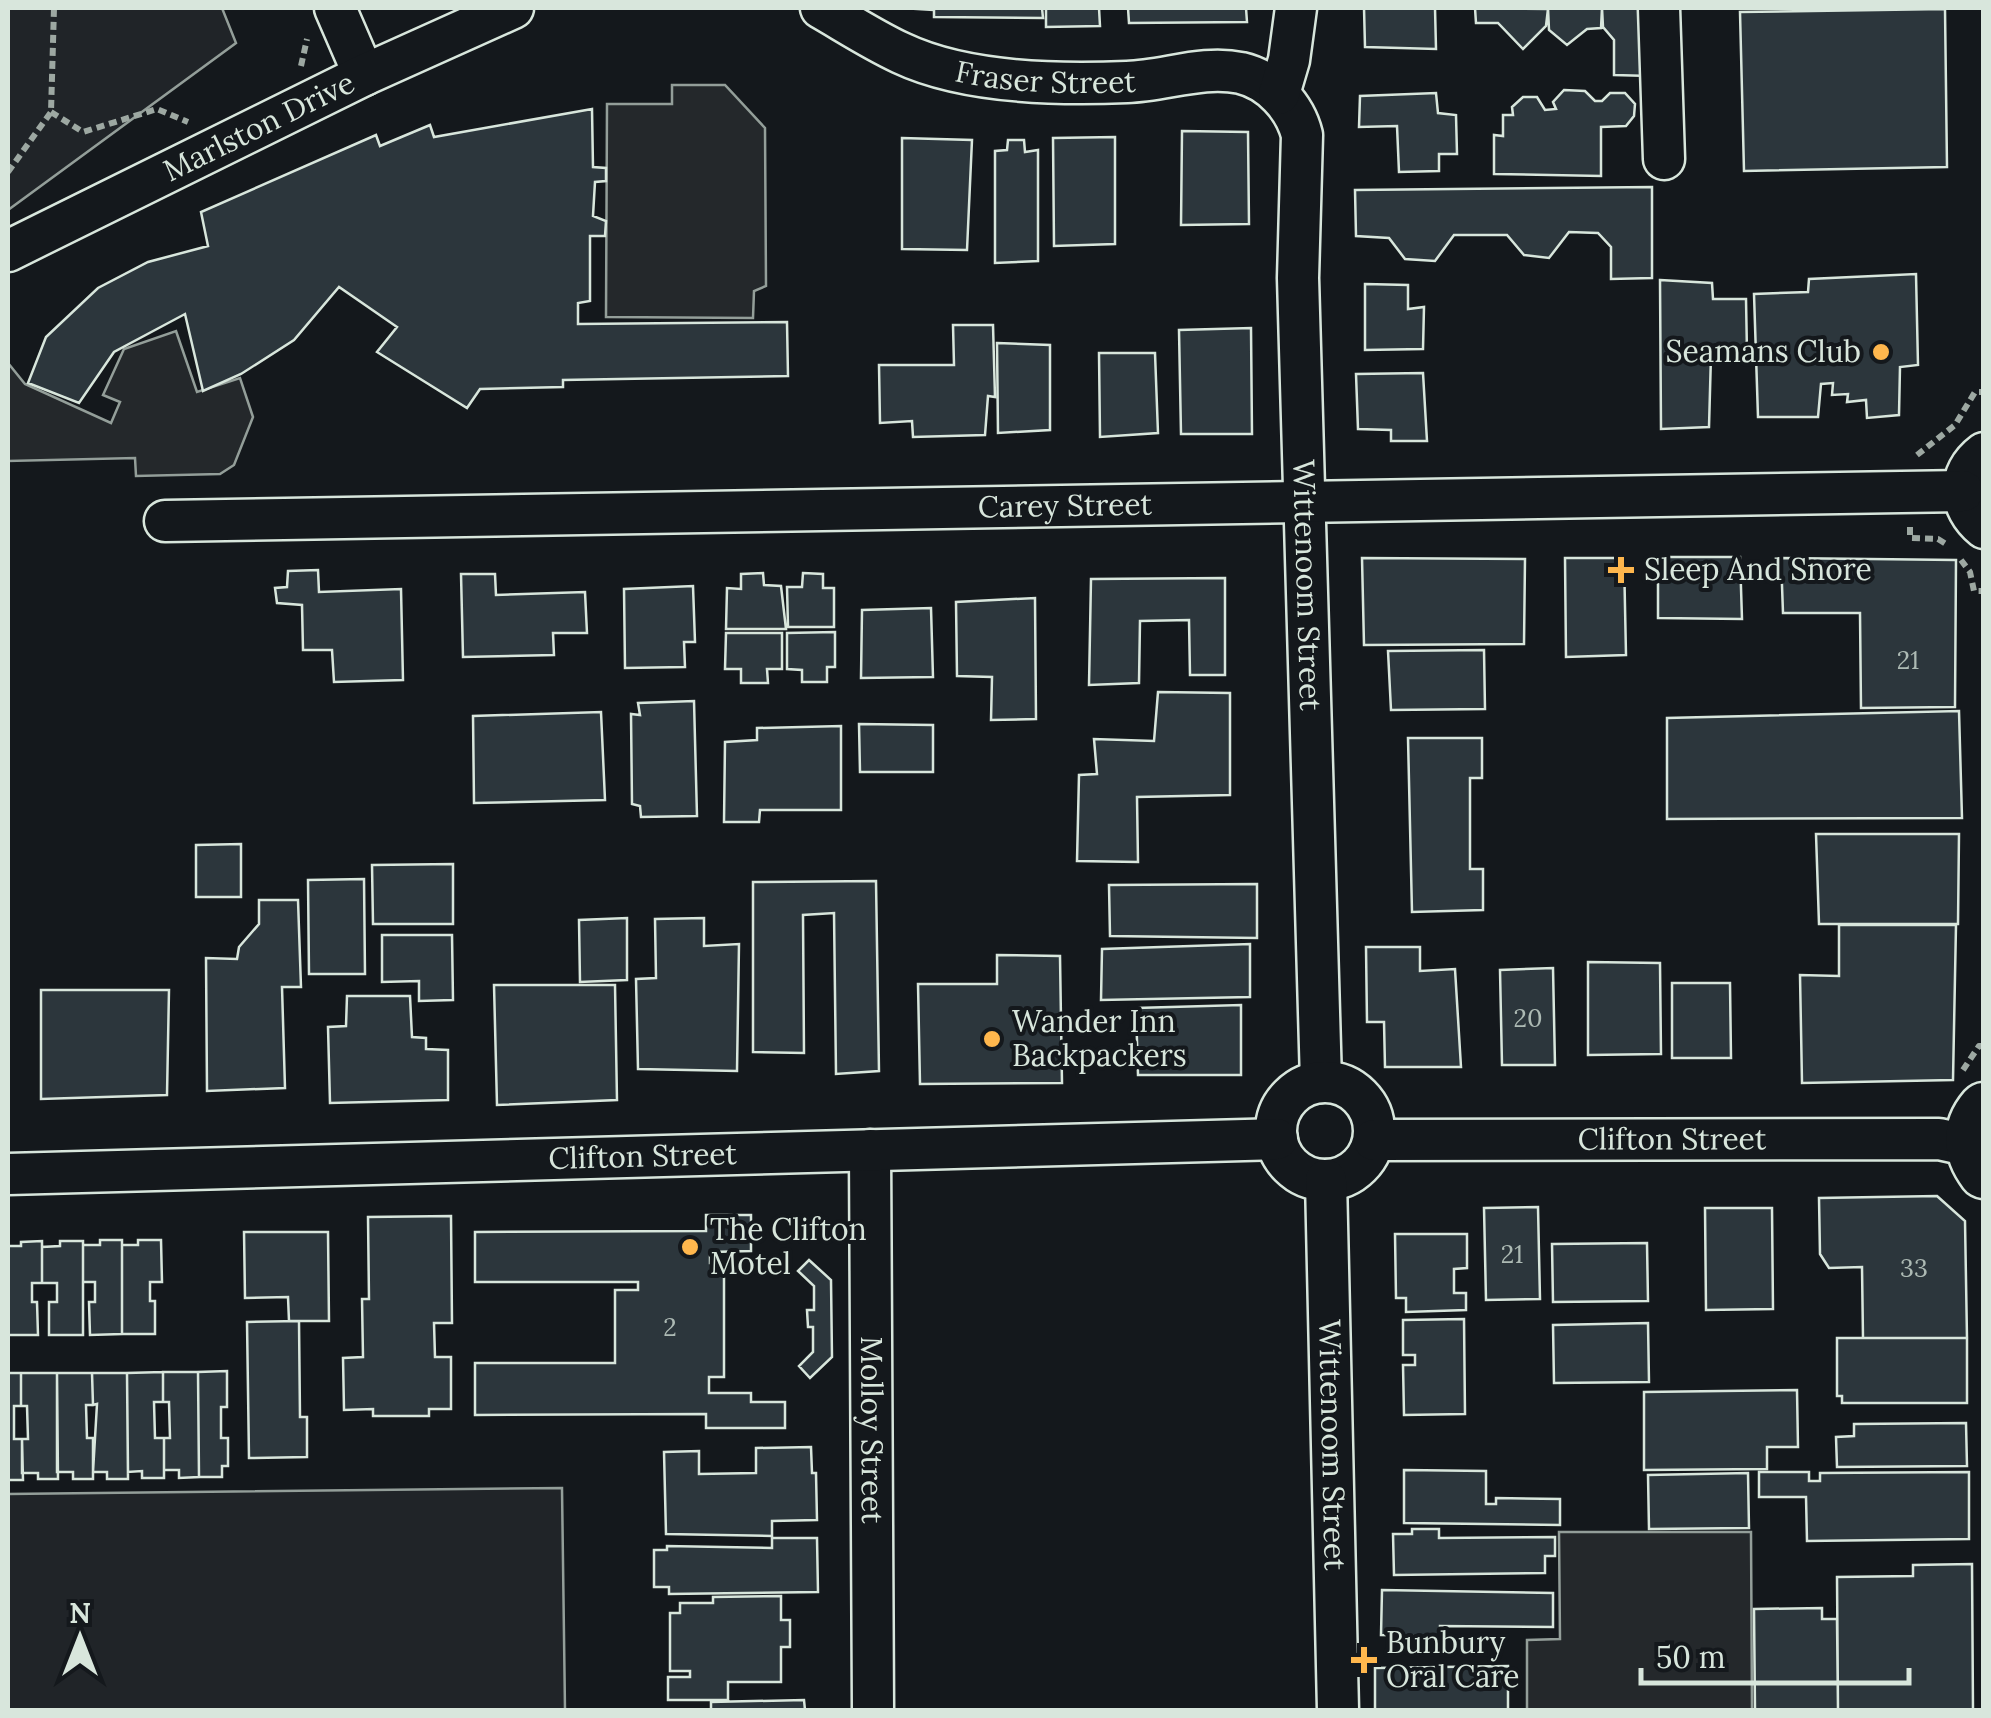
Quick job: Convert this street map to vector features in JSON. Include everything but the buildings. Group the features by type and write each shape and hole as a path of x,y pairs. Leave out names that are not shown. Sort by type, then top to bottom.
{"street":[{"name":"Marlston Drive","path":"8,251 364,75 513,8"},
{"name":"Fraser Street","path":"821,8 902,54 942,68 1009,78 1130,82 1212,71 1244,74 1279,94"},
{"path":"1279,94 1289,60 1296,8"},
{"path":"1659,8 1664,159"},
{"path":"317,15 364,75"},
{"name":"Wittenoom Street","path":"1279,94 1297,116 1302,136 1298,278 1321,1082"},
{"path":"1984,453 1971,464 1963,491 1965,505 1984,528"},
{"name":"Carey Street","path":"165,521 1963,491"},
{"path":"1321,1082 1344,1085 1358,1094 1374,1123 1374,1140 1368,1156 1356,1169 1326,1180 1296,1171 1284,1160 1276,1139 1278,1115 1286,1101 1297,1090 1321,1082"},
{"name":"Clifton Street","path":"8,1174 1276,1139"},
{"name":"Clifton Street","path":"1374,1140 1979,1142"},
{"name":"Molloy Street","path":"870,1150 874,1710"},
{"name":"Wittenoom Street","path":"1326,1180 1338,1710"}],"path":[{"path":"8,172 51,112 54,8"},
{"path":"284,75 300,67 317,15"},
{"path":"51,112 83,132 157,109 189,123 205,115"}],"shaded area":[{"path":"8,8 222,8 236,43 8,210"},
{"path":"672,85 725,85 765,128 766,286 754,291 753,318 606,317 607,104 672,104"},
{"path":"176,331 197,392 240,378 253,417 234,465 220,474 136,476 135,458 8,461 8,363 25,384 111,423 120,402 103,395 124,349"},
{"path":"562,1488 565,1710 8,1710 8,1494"},
{"path":"1559,1532 1751,1532 1752,1710 1527,1710 1527,1640 1560,1639"}],"place":[{"name":"Seamans Club","path":"1881,352"},
{"name":"Sleep And Snore","path":"1621,570"},
{"name":"Wander Inn Backpackers","path":"992,1039"},
{"name":"The Clifton Motel","path":"690,1247"},
{"name":"Bunbury Oral Care","path":"1364,1660"}]}
